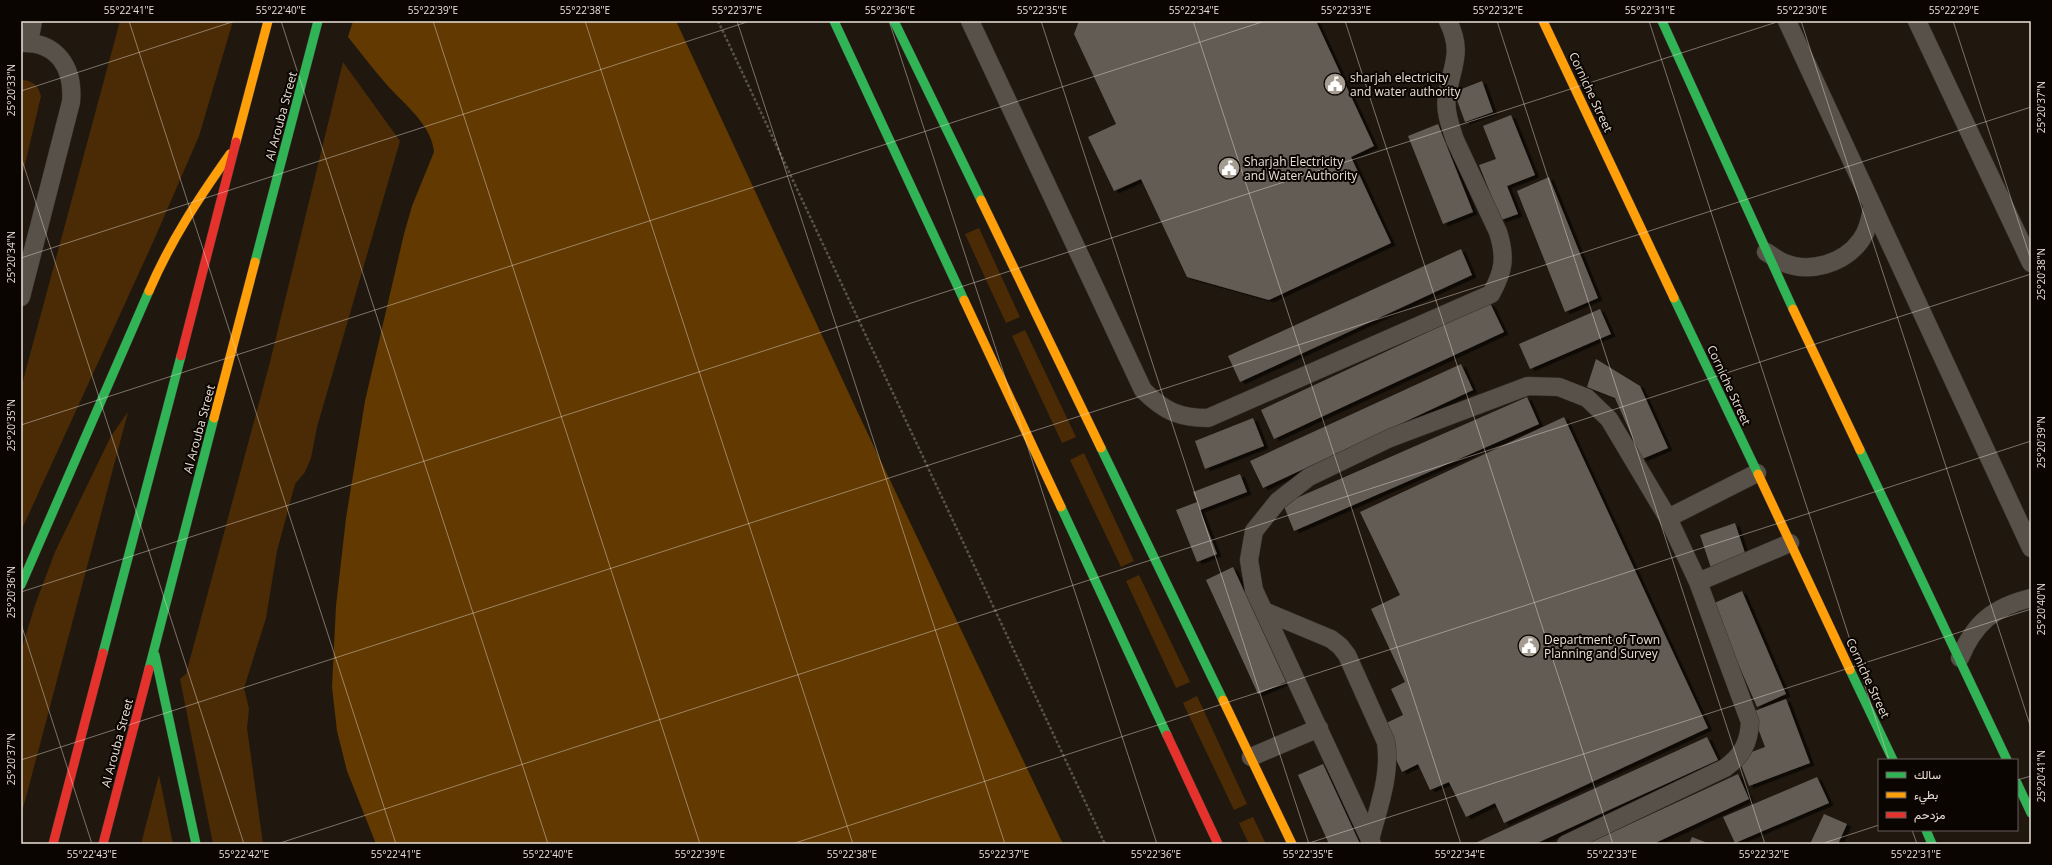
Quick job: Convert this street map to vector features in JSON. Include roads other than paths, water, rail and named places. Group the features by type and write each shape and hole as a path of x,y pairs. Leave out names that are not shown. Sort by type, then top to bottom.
{"main road":[{"path":"53,844 268,21"},
{"name":"Al Arouba Street","path":"103,844 318,21"},
{"path":"834,21 1218,844"},
{"path":"894,21 1292,844"},
{"name":"Corniche Street","path":"1543,21 1893,759"},
{"path":"1662,21 1766,252 1960,658 2007,759"},
{"path":"21,585 160,265 194,204 236,147"},
{"path":"154,650 196,844"},
{"path":"2018,785 2031,813"},
{"path":"1926,831 1932,844"}],"lane":[{"path":"21,297 28,241 71,102 72,86 68,70 58,56 45,47 25,43 33,21"},
{"path":"970,21 1143,390 1156,404 1172,413 1190,418 1208,418 1491,294 1500,279 1503,264 1503,247 1498,232 1455,140 1451,126 1446,98 1456,63 1456,50 1448,21"},
{"path":"1787,21 1872,208 2031,547"},
{"path":"1917,21 2031,263"},
{"path":"1766,252 1782,262 1799,267 1818,267 1836,262 1850,252 1861,239 1869,224 1872,208"},
{"path":"1371,842 1264,611 1250,575 1250,545 1254,531 1278,501 1309,477 1390,438 1528,386 1559,387 1587,398 1609,419 1668,518 1698,582 1750,722 1749,737 1745,749 1736,760 1725,768 1566,844"},
{"path":"1668,518 1757,473"},
{"path":"1698,582 1790,543"},
{"path":"1960,658 1973,631 1984,620 1995,611 2013,602 2031,598"},
{"path":"1264,611 1331,639 1347,655 1386,742 1388,754 1386,779 1371,842"},
{"path":"1251,757 1319,728"}],"place":[{"name":"sharjah electricity and water authority","path":"1335,84"},
{"name":"Sharjah Electricity and Water Authority","path":"1229,168"},
{"name":"Department of Town Planning and Survey","path":"1529,646"}]}
